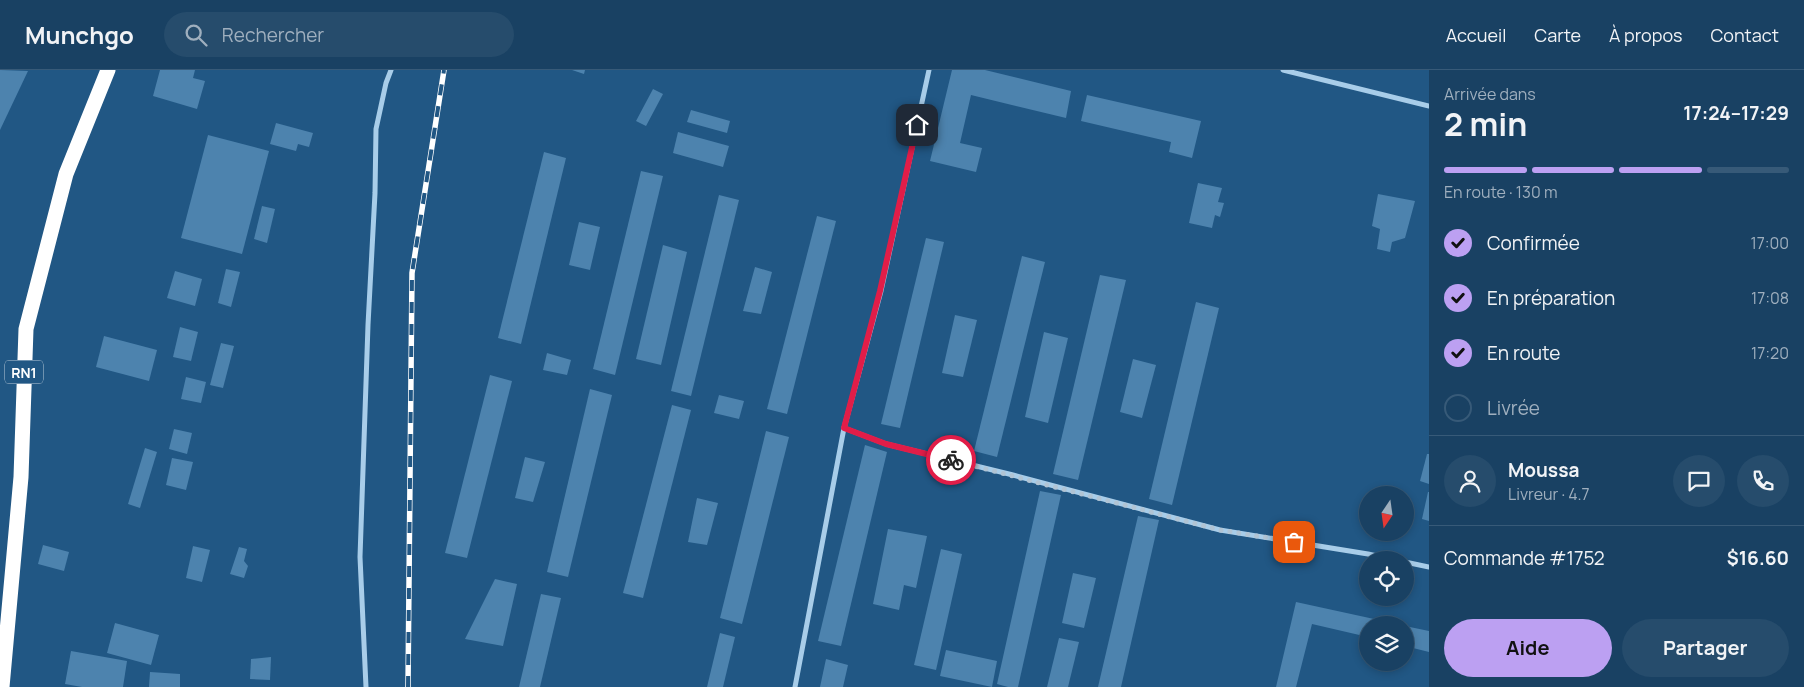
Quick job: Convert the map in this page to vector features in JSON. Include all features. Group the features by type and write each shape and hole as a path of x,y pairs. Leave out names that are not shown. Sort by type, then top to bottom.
{"highway":[{"name":"RN1","path":"2,687 20,477 26,330 66,174 108,70"}],"street":[{"path":"366,687 360,557 376,128 386,83 392,70"},
{"path":"795,687 844,428 880,291 929,70"},
{"path":"1283,70 1429,106"},
{"path":"844,428 886,444 1220,530 1359,553"},
{"path":"1414,564 1429,567"}],"building":[{"path":"0,70 28,71 0,130"},
{"path":"160,70 195,70 193,78 205,81 197,109 153,96"},
{"path":"572,70 585,70 584,74"},
{"path":"952,70 985,70 1071,91 1066,118 971,95 960,143 982,148 976,172 930,161"},
{"path":"653,89 663,94 646,126 636,121"},
{"path":"1087,95 1201,121 1192,158 1169,152 1171,142 1081,121"},
{"path":"691,110 730,121 727,133 687,122"},
{"path":"276,123 313,133 309,147 298,144 296,151 270,144"},
{"path":"678,132 729,146 723,167 673,153"},
{"path":"208,135 269,151 242,254 181,238"},
{"path":"544,152 566,158 521,344 498,338"},
{"path":"641,171 663,176 615,375 593,369"},
{"path":"1198,183 1222,188 1218,202 1224,203 1220,217 1215,215 1212,228 1189,223"},
{"path":"1378,194 1415,201 1405,238 1392,242 1390,252 1377,249 1380,229 1372,226"},
{"path":"719,195 739,200 691,396 671,391"},
{"path":"262,206 275,209 267,243 254,239"},
{"path":"817,216 836,221 787,414 767,409"},
{"path":"579,222 600,227 590,270 569,265"},
{"path":"926,238 944,242 900,428 881,424"},
{"path":"663,245 687,252 661,365 636,359"},
{"path":"1022,256 1045,262 997,457 974,451"},
{"path":"755,267 772,272 761,314 743,311"},
{"path":"226,269 240,272 231,307 218,303"},
{"path":"175,271 202,279 195,306 167,298"},
{"path":"1100,275 1126,280 1078,480 1053,474"},
{"path":"1196,302 1219,308 1172,505 1149,499"},
{"path":"955,315 977,320 963,377 942,373"},
{"path":"180,327 198,332 191,361 173,357"},
{"path":"1044,332 1068,338 1048,423 1025,417"},
{"path":"104,336 157,350 149,381 96,367"},
{"path":"221,343 234,346 223,388 210,385"},
{"path":"547,353 571,360 567,375 543,370"},
{"path":"1133,359 1156,365 1142,418 1120,412"},
{"path":"490,375 512,381 467,558 445,553"},
{"path":"186,377 206,382 201,403 181,399"},
{"path":"590,389 612,395 568,577 547,572"},
{"path":"719,395 744,401 739,419 714,413"},
{"path":"672,405 691,410 643,598 623,593"},
{"path":"174,429 192,433 187,454 169,449"},
{"path":"766,431 789,437 742,624 720,618"},
{"path":"865,445 887,452 841,646 818,641"},
{"path":"145,448 157,452 140,508 128,504"},
{"path":"1427,454 1429,454 1429,484 1420,481"},
{"path":"525,457 545,462 533,502 515,498"},
{"path":"172,458 193,462 186,490 166,485"},
{"path":"1040,491 1061,495 1018,687 1008,687 997,684"},
{"path":"1429,492 1429,521 1422,519"},
{"path":"697,498 718,503 707,545 688,542"},
{"path":"1138,516 1159,520 1121,687 1098,687"},
{"path":"888,529 927,536 916,588 904,585 899,610 873,604"},
{"path":"43,545 69,552 64,571 38,564"},
{"path":"193,546 210,550 202,582 186,578"},
{"path":"239,547 247,549 244,561 248,566 244,578 230,574"},
{"path":"941,549 962,554 936,670 914,665"},
{"path":"1073,573 1096,578 1084,628 1062,623"},
{"path":"495,579 517,584 503,646 465,639"},
{"path":"541,594 561,598 540,687 519,687"},
{"path":"1296,602 1360,616 1359,635 1312,624 1296,687 1276,687"},
{"path":"115,623 159,635 151,665 107,653"},
{"path":"1414,628 1429,631 1429,652 1414,648"},
{"path":"720,633 735,637 723,687 707,687"},
{"path":"1059,638 1079,642 1068,687 1047,687"},
{"path":"946,650 997,661 992,687 940,676"},
{"path":"71,651 127,661 123,687 82,687 65,684"},
{"path":"271,657 270,680 250,679 251,659"},
{"path":"826,659 848,665 843,687 820,687"},
{"path":"150,672 180,674 180,687 149,687"}],"railway":[{"path":"408,687 412,273 444,70"}],"way so far":[{"path":"951,460 1220,530 1294,542"}],"route":[{"path":"917,125 880,291 844,428 886,444 951,460"}]}
